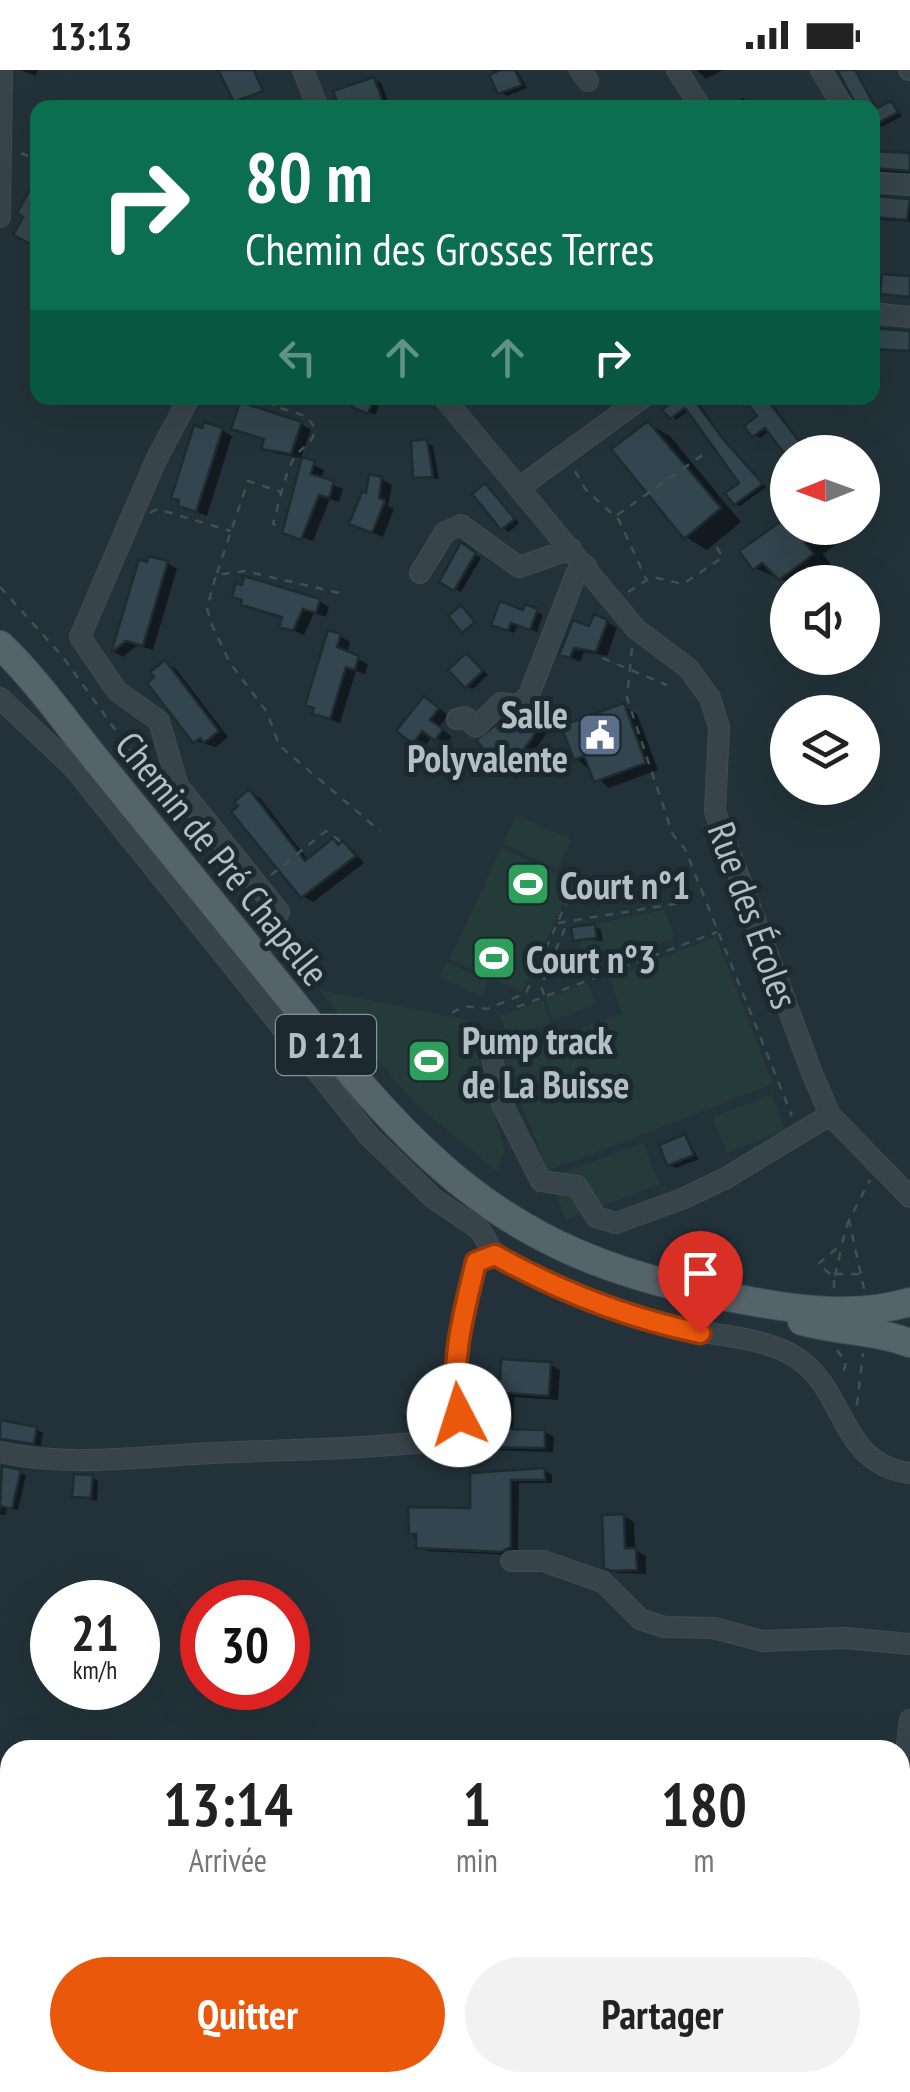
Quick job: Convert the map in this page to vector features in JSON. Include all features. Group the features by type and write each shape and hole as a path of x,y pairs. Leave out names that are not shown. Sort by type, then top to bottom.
{"main road":[{"name":"Chemin de Pré Chapelle","path":"0,645 337,1059 428,1159 506,1218 553,1244 662,1285 755,1302 856,1313 910,1302"},
{"name":"Chemin de Pré Chapelle","path":"755,1302 813,1324 877,1332 910,1343"},
{"path":"910,1314 910,1334"}],"street":[{"path":"0,217 4,146 2,70"},
{"path":"303,70 315,100"},
{"path":"677,70 696,100"},
{"path":"821,70 839,100"},
{"path":"880,183 910,185"},
{"path":"880,315 910,317"},
{"path":"186,405 80,637 117,691 159,722 178,786 278,912"},
{"name":"Rue des Écoles","path":"450,405 636,629 688,668 716,711 719,746 715,812 824,1119 910,1197"},
{"path":"520,487 632,405"},
{"path":"420,573 445,532 461,524 519,567 571,549"},
{"path":"456,718 464,716 476,727 501,703 519,705 529,695 576,574 586,566"},
{"path":"0,698 74,768 369,1136 433,1198 480,1230 495,1255 563,1291 660,1325 777,1349 798,1358 817,1376 866,1455 888,1470 910,1473"},
{"path":"490,1049 503,1106 541,1181 577,1186 596,1217 616,1223 726,1178 824,1119"},
{"path":"0,1452 34,1460 134,1460 410,1446 459,1438 452,1378 476,1262 495,1255"},
{"path":"511,1561 543,1561 590,1576 603,1582 640,1619 664,1626 714,1628 764,1641 845,1638 910,1644"}],"path":[{"path":"4,146 30,157"},
{"path":"273,405 306,416 315,428 311,443 293,458 282,492 273,524 284,527"},
{"path":"616,516 708,451"},
{"path":"566,454 586,490 616,516 646,579"},
{"path":"282,492 248,481 207,608 230,663 266,712 279,745 380,831"},
{"path":"136,507 232,532"},
{"path":"615,603 646,579 657,577 683,584 723,557 713,542"},
{"path":"216,575 245,570 339,593"},
{"path":"0,587 62,656 160,790"},
{"path":"636,629 627,698 674,835 686,849 792,1116 808,1114 824,1119"},
{"path":"602,658 667,685"},
{"path":"258,886 326,831 340,841"},
{"path":"452,1012 462,1006 487,1009 526,993 576,882 559,873"},
{"path":"558,923 700,900"},
{"path":"544,996 541,986 567,922"},
{"path":"517,1006 718,931"},
{"path":"833,1294 848,1220 871,1178"},
{"path":"848,1220 863,1274 865,1301"},
{"path":"842,1244 818,1264 835,1276 863,1274"},
{"path":"857,1403 864,1342"},
{"path":"846,1362 862,1364"}],"green space":[{"path":"516,815 571,839 557,869 503,844"},
{"path":"501,848 573,882 522,992 450,959"},
{"path":"664,910 675,938 584,970 581,940 597,938 595,924"},
{"path":"716,937 773,1084 548,1171 504,1058 622,1013 609,978"},
{"path":"446,962 488,981 481,996 439,977"},
{"path":"587,983 596,1004 553,1021 545,999"},
{"name":"Pump track de La Buisse","path":"319,990 468,1020 505,1151 497,1171 413,1102"},
{"path":"543,1000 551,1022 508,1038 500,1016"},
{"path":"772,1094 785,1130 726,1153 713,1117"},
{"path":"643,1143 660,1184 566,1220 549,1178"}],"building":[{"path":"218,70 254,70 263,91 233,100"},
{"path":"515,70 522,85 498,94 489,75"},
{"path":"837,70 855,70 872,100 854,100"},
{"path":"374,77 382,100 336,100 333,91"},
{"path":"891,101 898,112 880,122 880,107"},
{"path":"880,151 910,153 910,171 880,169"},
{"path":"30,192 30,244 13,235 23,217 17,213"},
{"path":"880,197 910,199 907,220 880,218"},
{"path":"882,274 910,276 910,297 880,294"},
{"path":"880,329 910,331 910,351 880,349"},
{"path":"239,405 302,422 291,454 261,449 264,439 231,429"},
{"path":"353,405 371,405 368,414"},
{"path":"668,405 698,405 763,484 734,505 725,493 739,483 685,408 670,419 662,410"},
{"path":"748,405 771,405 794,435 770,435 765,428 752,437 744,426 757,416"},
{"path":"648,421 721,508 684,539 611,449"},
{"path":"204,422 223,428 196,512 178,506 179,500 171,498 194,425 202,428"},
{"path":"427,439 433,477 413,478 411,441"},
{"path":"302,457 315,461 311,474 334,481 329,498 319,495 301,540 282,533"},
{"path":"369,474 382,477 379,498 385,501 372,533 349,524 362,492 366,493"},
{"path":"485,483 515,519 501,530 472,494"},
{"path":"770,529 770,545 807,545 814,554 799,565 770,565 770,571 762,563 753,570 739,551"},
{"path":"461,542 476,553 454,591 439,582"},
{"path":"149,556 168,561 143,646 126,641 111,653 139,559 147,562"},
{"path":"244,576 320,599 316,613 303,609 293,631 279,627 282,617 241,605 242,600 232,597 236,583 242,585"},
{"path":"500,601 523,610 525,604 538,609 530,630 511,623 508,631 491,625"},
{"path":"461,605 475,622 462,633 448,616"},
{"path":"594,614 608,620 596,652 574,648 570,658 559,655 573,620 589,626"},
{"path":"328,630 341,634 337,647 359,656 355,670 346,667 330,719 312,714 314,708 305,705"},
{"path":"466,653 483,671 465,688 448,670"},
{"path":"165,660 219,731 204,743 200,738 193,743 147,683 154,677 150,672"},
{"path":"424,696 439,708 430,720 443,729 435,741 422,731 413,744 396,731"},
{"name":"Salle Polyvalente","path":"624,703 646,763 594,782 584,756 574,760 561,726"},
{"path":"528,715 539,728 506,776 476,740 506,717"},
{"path":"249,789 305,861 333,838 338,845 343,841 356,856 301,898 231,812 238,806 234,802"},
{"path":"595,924 597,938 573,941 571,927"},
{"path":"685,1134 694,1155 667,1166 659,1145"},
{"path":"501,1359 551,1362 549,1396 505,1393 504,1429 545,1430 545,1448 473,1447 474,1400 468,1399 466,1379 500,1380"},
{"path":"0,1420 37,1427 34,1444 0,1439"},
{"path":"2,1466 21,1470 12,1509 0,1506"},
{"path":"545,1468 545,1480 511,1480 511,1547 501,1552 416,1548 416,1534 409,1534 408,1507 470,1508 470,1473"},
{"path":"74,1474 93,1475 91,1498 72,1497"},
{"path":"624,1514 625,1548 636,1548 637,1570 611,1571 604,1568 602,1515"}],"place":[{"name":"Salle Polyvalente","path":"600,735"},
{"name":"Court n°1","path":"528,884"},
{"name":"Court n°3","path":"494,958"},
{"name":"Pump track de La Buisse","path":"429,1061"}],"route":[{"path":"459,1415 452,1378 470,1284 476,1262 495,1255 563,1291 660,1325 700,1333"}]}
